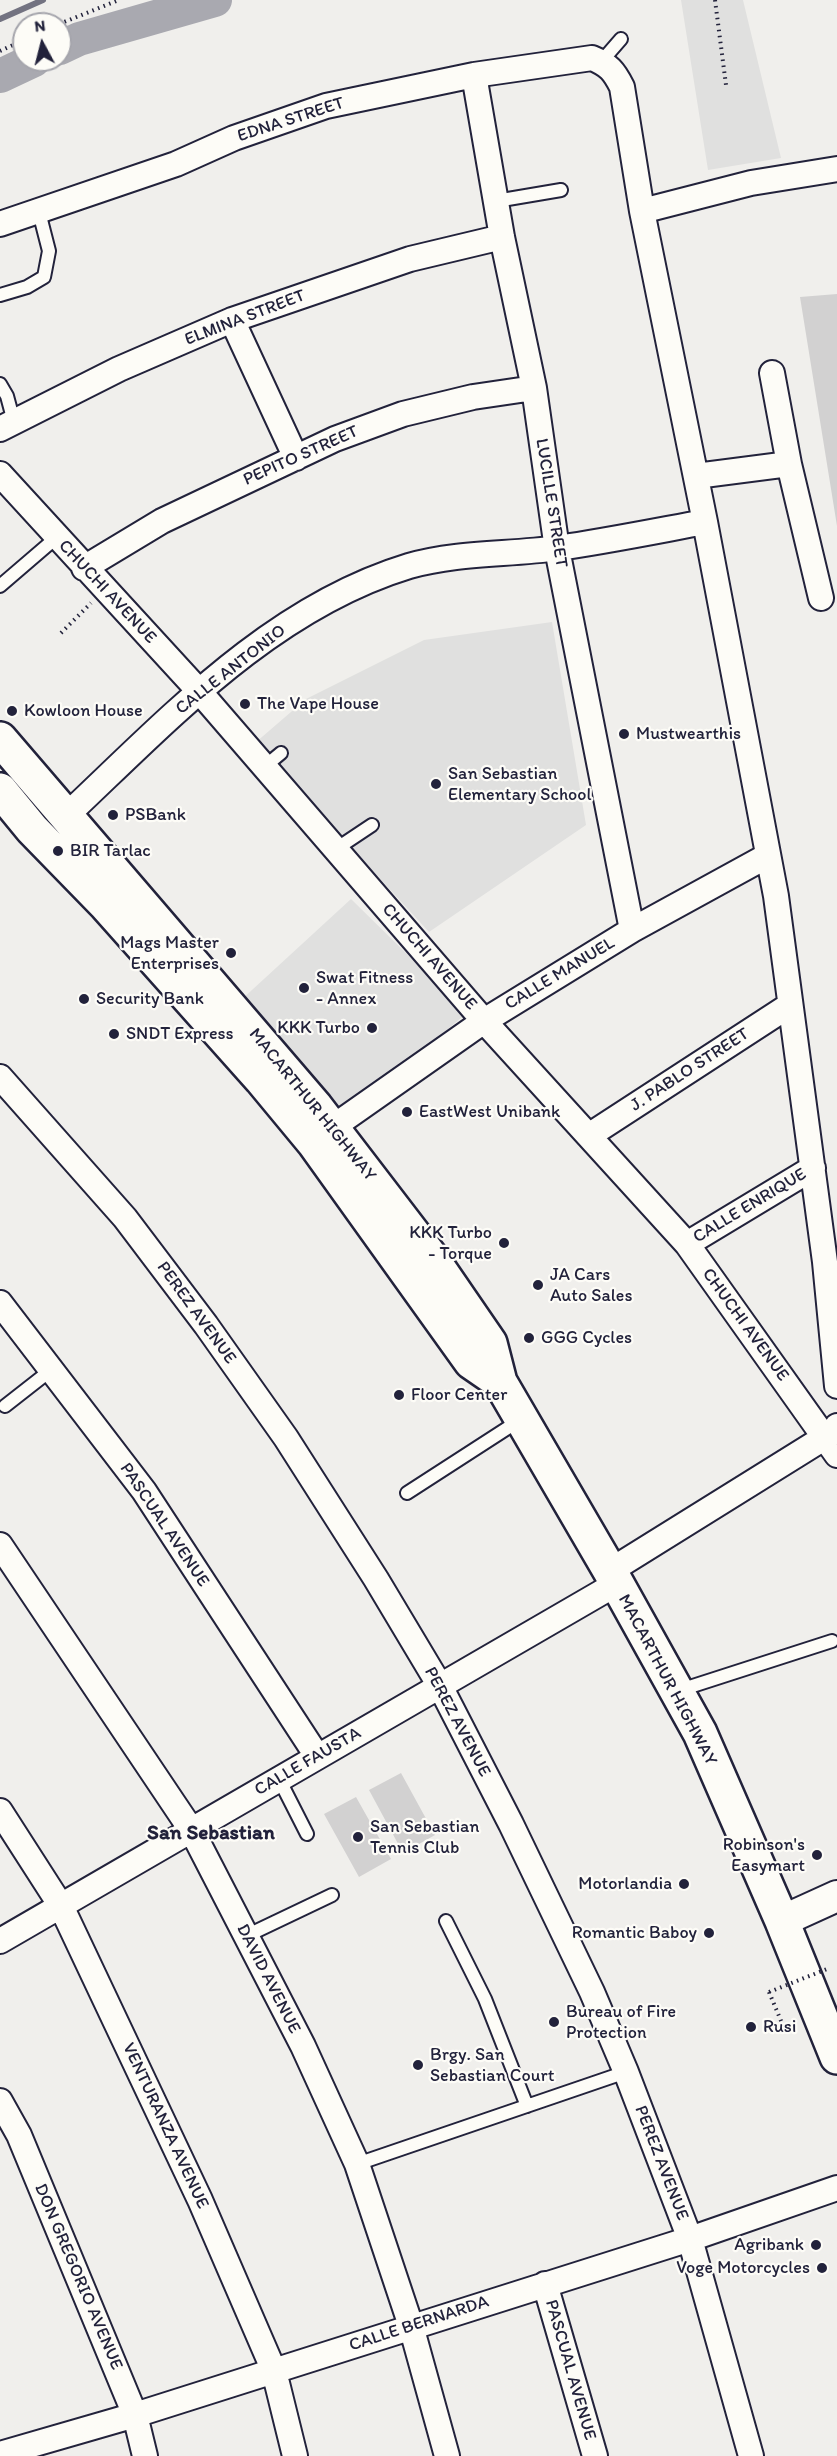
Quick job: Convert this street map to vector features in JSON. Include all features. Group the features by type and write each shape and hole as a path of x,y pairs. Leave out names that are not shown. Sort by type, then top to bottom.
{"highway":[{"name":"MACARTHUR HIGHWAY","path":"0,739 333,1127 469,1309 490,1343 500,1382 700,1733 783,1921 837,2057"},
{"name":"MACARTHUR HIGHWAY","path":"0,790 32,829 106,905 261,1079 321,1153 471,1362 500,1382"}],"street":[{"name":"EDNA STREET","path":"0,224 176,164 234,138 326,106 474,75 597,60"},
{"path":"597,60 608,65 615,72 622,87 642,211 705,522 776,896 825,1262 837,1386"},
{"name":"LUCILLE STREET","path":"474,75 502,237 534,388 557,549 632,930"},
{"path":"642,211 751,183 837,169"},
{"name":"ELMINA STREET","path":"7,426 119,369 232,320 410,259 502,237"},
{"path":"232,320 296,458"},
{"path":"772,373 789,464 821,598"},
{"name":"PEPITO STREET","path":"84,568 162,520 335,439 403,414 473,397 534,388"},
{"path":"696,476 789,464"},
{"name":"CHUCHI AVENUE","path":"0,474 199,691 272,761 336,849 484,1021 687,1244 833,1439"},
{"name":"CALLE ANTONIO","path":"67,815 199,691 276,630 358,585 410,566 458,556 557,549 705,522"},
{"name":"CALLE MANUEL","path":"333,1127 484,1021 632,930 767,856"},
{"name":"J. PABLO STREET","path":"590,1135 790,1005"},
{"name":"PEREZ AVENUE","path":"0,1077 125,1218 213,1335 286,1438 376,1579 440,1686 511,1824 591,1992 626,2072 690,2239 751,2456"},
{"name":"CALLE ENRIQUE","path":"687,1244 813,1168"},
{"name":"PASCUAL AVENUE","path":"0,1303 144,1491 317,1756"},
{"name":"CALLE FAUSTA","path":"0,1941 440,1686 833,1439"},
{"name":"DAVID AVENUE","path":"0,1545 192,1831 303,2046 357,2164 411,2326 447,2456"},
{"name":"VENTURANZA AVENUE","path":"0,1811 61,1906 200,2200 274,2371 295,2456"},
{"path":"783,1921 837,1896"},
{"name":"DON GREGORIO AVENUE","path":"0,2101 19,2135 135,2415 145,2456"},
{"name":"CALLE BERNARDA","path":"0,2454 135,2415 690,2239 837,2188"},
{"name":"PASCUAL AVENUE","path":"544,2284 595,2456"}],"lane":[{"path":"597,60 621,39"},
{"path":"496,201 561,190"},
{"path":"0,295 27,287 44,277 49,251 39,212"},
{"path":"0,384 7,396 7,426"},
{"path":"0,586 57,537"},
{"path":"336,849 372,825"},
{"path":"5,1406 51,1370"},
{"path":"407,1493 521,1419"},
{"path":"676,1691 832,1641"},
{"path":"279,1779 307,1834"},
{"path":"246,1936 332,1895"},
{"path":"446,1921 485,2000 527,2106"},
{"path":"357,2164 626,2072"}],"path":[{"path":"72,19 119,0"},
{"path":"715,0 726,85"},
{"path":"61,633 104,589"},
{"path":"784,2028 769,1992 827,1969"}],"shaded area":[{"path":"681,0 743,0 781,158 708,170"},
{"path":"837,294 837,526 800,297"},
{"name":"San Sebastian Elementary School","path":"552,622 586,825 429,932 255,743 306,699 424,640"},
{"path":"351,899 467,1013 346,1114 240,1001"},
{"name":"San Sebastian Tennis Club","path":"401,1773 435,1835 403,1853 369,1790"},
{"name":"San Sebastian Tennis Club","path":"356,1797 391,1859 359,1877 324,1814"}],"waterway":[{"path":"0,19 43,0"},
{"path":"72,42 215,0"},
{"path":"0,76 12,70"}],"place":[{"name":"The Vape House","path":"245,704"},
{"name":"Kowloon House","path":"12,711"},
{"name":"Mustwearthis","path":"624,734"},
{"name":"San Sebastian Elementary School","path":"436,784"},
{"name":"PSBank","path":"113,815"},
{"name":"BIR Tarlac","path":"58,851"},
{"name":"Mags Master Enterprises","path":"231,953"},
{"name":"Swat Fitness - Annex","path":"304,988"},
{"name":"Security Bank","path":"84,999"},
{"name":"KKK Turbo","path":"372,1028"},
{"name":"SNDT Express","path":"114,1034"},
{"name":"EastWest Unibank","path":"407,1112"},
{"name":"KKK Turbo - Torque","path":"504,1243"},
{"name":"JA Cars Auto Sales","path":"538,1285"},
{"name":"GGG Cycles","path":"529,1338"},
{"name":"Floor Center","path":"399,1395"},
{"name":"San Sebastian Tennis Club","path":"358,1837"},
{"name":"Robinson's Easymart","path":"817,1855"},
{"name":"Motorlandia","path":"684,1884"},
{"name":"Romantic Baboy","path":"709,1933"},
{"name":"Bureau of Fire Protection","path":"554,2022"},
{"name":"Rusi","path":"751,2027"},
{"name":"Brgy. San Sebastian Court","path":"418,2065"},
{"name":"Agribank","path":"816,2245"},
{"name":"Voge Motorcycles","path":"822,2268"}],"district":[{"name":"San Sebastian","path":"211,1834"}]}
